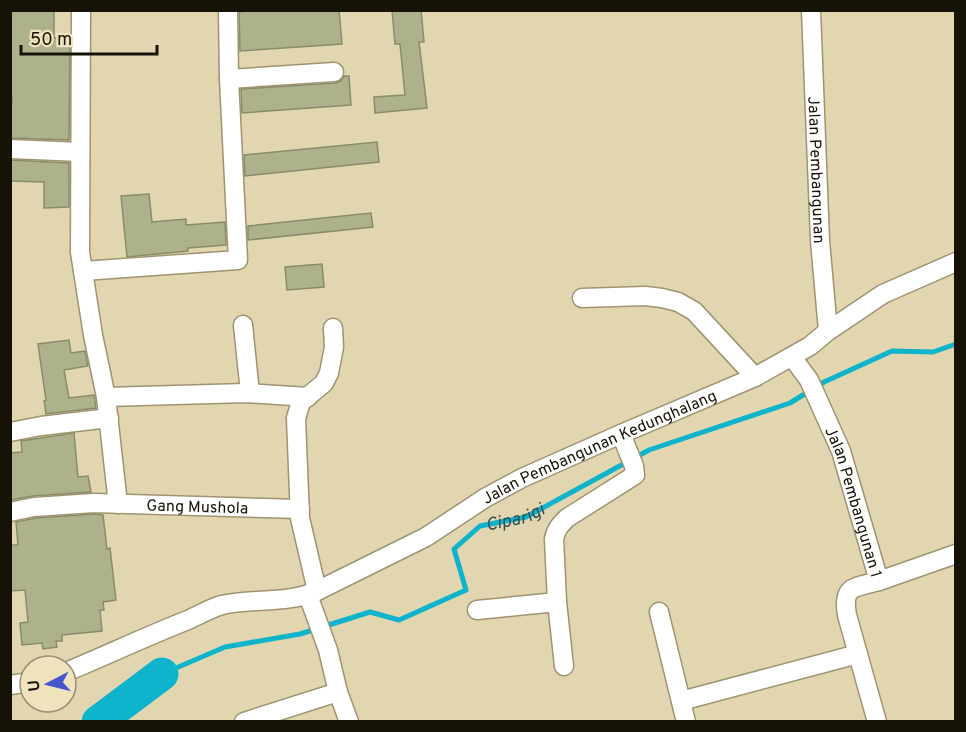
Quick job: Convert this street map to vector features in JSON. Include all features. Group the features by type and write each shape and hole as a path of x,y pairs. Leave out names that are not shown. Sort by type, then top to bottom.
{"street":[{"path":"81,10 80,252 93,335 106,397 118,504"},
{"path":"83,271 238,260 228,10"},
{"name":"Jalan Pembangunan","path":"811,10 820,241 828,331"},
{"path":"229,79 334,72"},
{"path":"10,149 80,152"},
{"name":"Jalan Pembangunan Kedunghalang","path":"78,667 220,606 313,597 426,537 484,498 522,478 622,439 755,377 810,346 883,294 956,262"},
{"path":"582,298 645,296 678,302 694,311 755,377"},
{"path":"243,325 250,393"},
{"path":"333,328 334,346 329,373 324,383 301,402 296,418 300,518 313,597 338,692 349,722"},
{"name":"Jalan Pembangunan 1","path":"792,357 809,380 841,451 879,581 850,590 846,596 847,615 877,722"},
{"path":"106,397 250,393 308,397"},
{"path":"10,432 108,418"},
{"path":"564,666 557,602 554,539 558,526 567,518 635,475 634,466 622,439"},
{"name":"Gang Mushola","path":"10,512 34,507 94,503 300,509"},
{"path":"879,581 956,554"},
{"path":"477,610 557,602"},
{"path":"659,612 686,722"},
{"path":"681,701 858,654"},
{"path":"244,722 338,692"}],"building":[{"path":"10,10 54,10 54,38 70,38 69,140 10,138 10,104 12,104"},
{"path":"339,10 342,44 240,51 239,12"},
{"path":"392,10 421,10 424,42 419,42 427,108 375,113 374,97 405,95 400,44 395,44"},
{"path":"344,76 349,76 351,105 242,113 241,89 335,83 341,81"},
{"path":"377,142 379,162 245,176 244,155"},
{"path":"10,160 69,163 69,207 44,208 44,182 10,181"},
{"path":"149,194 152,222 186,219 186,225 225,222 226,245 127,257 121,196"},
{"path":"371,213 373,227 248,240 248,226"},
{"path":"322,264 324,287 287,290 285,267"},
{"path":"69,340 71,353 85,351 88,366 64,370 69,398 94,395 96,408 46,414 38,344"},
{"path":"74,433 78,477 88,476 91,492 10,500 10,453 22,452 21,441"},
{"path":"103,515 107,549 110,548 116,600 103,602 104,610 100,610 102,631 62,635 62,641 56,641 57,647 43,649 42,643 22,645 20,623 28,622 25,590 10,591 10,545 18,545 16,522 36,518"}],"waterway":[{"name":"Ciparigi","path":"162,674 225,647 300,634 370,612 399,620 466,590 454,549 480,526 526,517 649,450 790,403 824,382 892,351 933,352 956,344"},
{"name":"Ciparigi","path":"98,722 162,674"}]}
